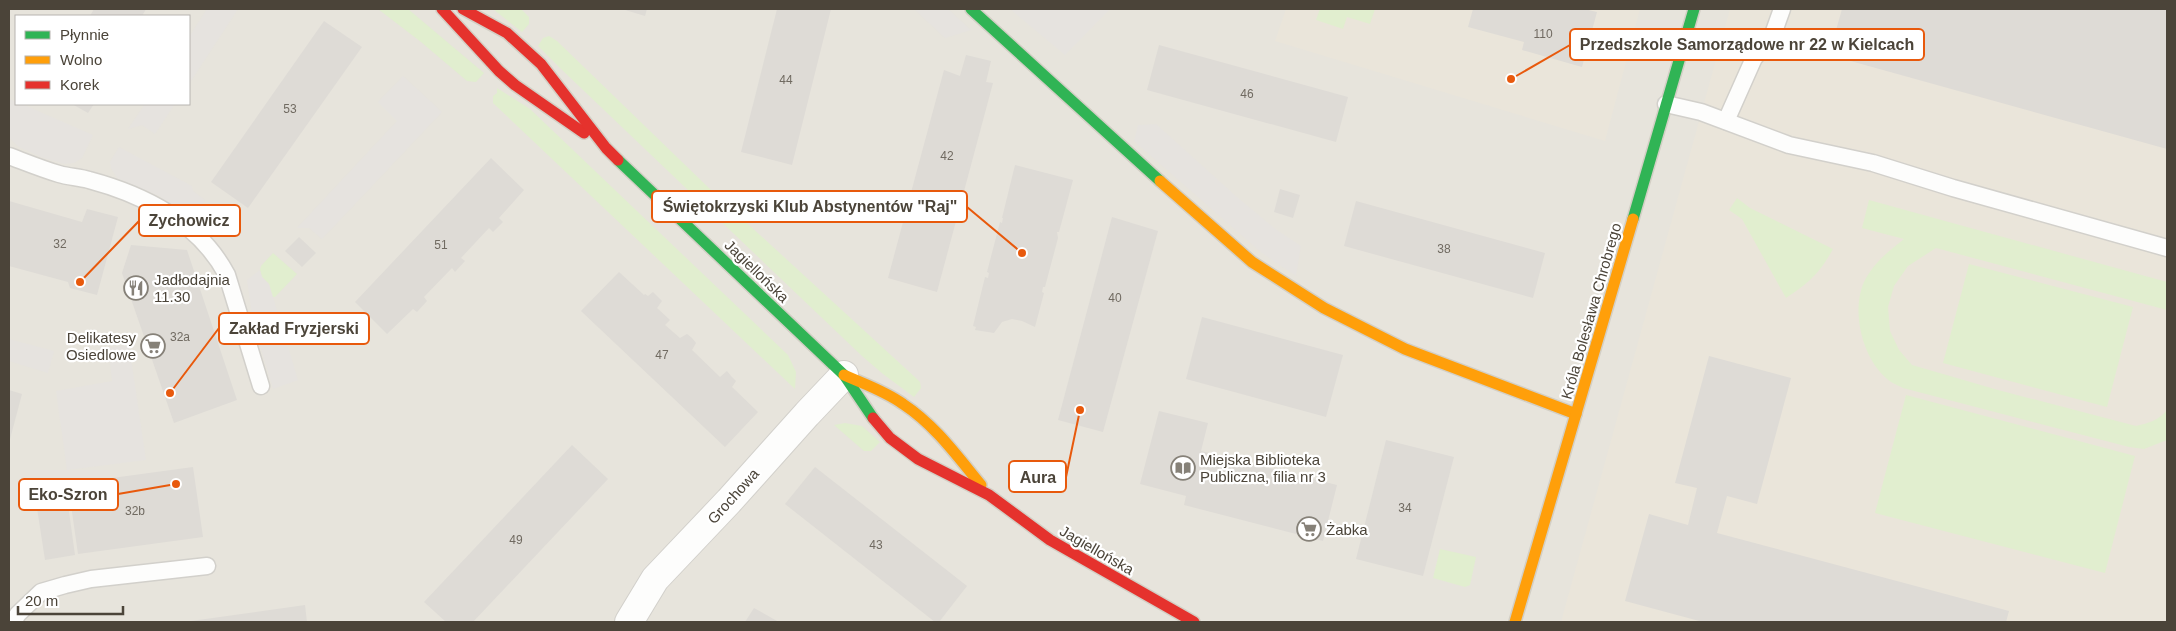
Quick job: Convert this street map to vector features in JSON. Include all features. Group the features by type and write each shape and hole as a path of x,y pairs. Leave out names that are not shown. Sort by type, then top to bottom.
{"street":[{"name":"Jagiellońska","path":"442,9 491,63 508,78 606,148 844,375 876,423 890,438 918,458 989,495 1050,540 1194,622"},
{"name":"Jagiellońska","path":"463,9 507,33 538,60 606,148"},
{"path":"971,9 1128,153 1252,262 1324,308 1405,349 1576,414"},
{"name":"Króla Bolesława Chrobrego","path":"1516,622 1694,9"},
{"name":"Jagiellońska","path":"844,375 898,400 915,413 936,431 989,495"},
{"name":"Grochowa","path":"629,622 655,579 730,501 806,414 844,375"}],"lane":[{"path":"1726,121 1754,58 1772,37 1782,9"},
{"path":"1666,104 1701,112 1789,145 1873,163 1953,188 2167,248"},
{"path":"9,156 46,170 88,180 144,198 198,235 219,261 227,275 261,386"},
{"path":"13,622 18,614 41,592 64,584 91,579 207,566"}],"shaded area":[{"path":"9,9 2167,9 2167,622 9,622"},
{"path":"207,9 238,9 190,82 190,35"},
{"path":"914,9 948,9 971,30 945,38"},
{"path":"1010,9 1110,9 1065,55"},
{"path":"1286,9 1640,9 1605,141 1275,41"},
{"path":"1730,9 2167,9 2167,622 1561,622"},
{"path":"403,76 442,112 322,239 309,228 297,228 397,121 378,102"},
{"path":"9,99 15,102 15,105 24,105 93,135 82,158 74,163 64,164 41,157 19,147 9,138"},
{"path":"144,105 174,105 155,134 142,125 128,129"},
{"path":"1156,124 1237,197 1274,228 1301,246 1296,276 1262,253 1134,141 1138,125"},
{"path":"119,147 192,186 193,191 205,200 193,218 159,196 117,178 110,162"},
{"path":"260,270 262,277 269,284 298,380 273,389 253,322 247,280"},
{"path":"9,339 54,351 48,373 9,361"},
{"path":"129,345 146,460 67,470 56,391 112,381 108,348"}],"green space":[{"path":"378,9 408,9 484,73 476,82 467,81"},
{"path":"493,9 521,9 529,17 529,24 522,32"},
{"path":"1320,9 1375,9 1370,24 1347,17 1343,29 1316,20"},
{"path":"549,36 557,41 711,190 917,379 920,382 921,388 914,397 862,356 560,68 538,46 543,38"},
{"path":"497,88 530,109 788,355 796,372 795,389 493,103 493,96 497,93"},
{"path":"1737,198 1750,208 1833,249 1813,277 1786,298 1742,219 1729,210"},
{"path":"1869,200 2167,282 2167,310 1936,248 1908,266 1894,286 1888,307 1890,331 1899,350 1912,365 1998,390 2136,426 2153,421 2167,410 2167,440 2144,449 2129,447 1903,388 1888,379 1877,369 1864,344 1859,317 1859,303 1861,290 1874,266 1904,239 1862,228"},
{"path":"273,253 297,274 275,297 272,297 269,284 262,277 260,270 261,266"},
{"path":"1969,264 2133,307 2107,407 1943,363"},
{"path":"1906,395 2135,456 2105,573 1875,513"},
{"path":"845,423 862,426 880,442 871,451 864,451 834,425"},
{"path":"1440,549 1476,557 1470,585 1465,587 1433,578"}],"building":[{"path":"94,9 146,9 143,15 91,15"},
{"path":"622,9 647,9 645,16"},
{"path":"777,9 831,9 792,165 741,152"},
{"path":"1473,9 1584,9 1597,12 1582,67 1522,50 1524,42 1468,27"},
{"path":"1842,9 2167,9 2167,149 1829,55"},
{"path":"324,21 362,47 248,208 211,182"},
{"path":"1159,45 1348,97 1336,142 1147,90"},
{"path":"966,55 991,61 986,82 993,83 937,292 888,278 944,70 960,76"},
{"path":"74,105 93,105 88,113"},
{"path":"491,158 524,190 499,218 503,222 493,232 489,228 461,258 465,261 455,272 452,268 424,297 427,301 417,312 413,309 387,334 355,302"},
{"path":"1015,165 1073,180 1059,232 1057,232 1058,238 1045,287 1043,287 1042,292 1044,293 1035,327 1012,319 1002,322 994,333 975,330 976,327 973,326 985,277 988,278 989,273 987,272 1000,222 1002,223"},
{"path":"1280,189 1300,195 1293,218 1274,212"},
{"path":"9,201 82,222 87,209 118,217 97,295 70,288 68,282 9,266"},
{"path":"1356,201 1545,253 1533,298 1344,246"},
{"path":"1112,217 1158,231 1103,432 1058,420"},
{"path":"299,237 316,253 302,267 285,251"},
{"path":"131,245 187,250 237,400 174,423 122,273"},
{"path":"619,272 644,295 648,296 653,292 662,301 657,308 670,320 665,325 680,338 687,334 692,338 696,343 692,350 720,377 727,371 736,381 732,387 758,412 725,447 581,311"},
{"path":"1202,317 1343,355 1326,417 1186,379"},
{"path":"1709,356 1791,378 1757,504 1727,496 1717,533 2009,611 2006,622 1703,622 1625,601 1649,514 1688,525 1697,488 1675,483"},
{"path":"9,390 22,394 9,443"},
{"path":"1159,411 1208,423 1201,451 1337,485 1323,541 1184,505 1186,496 1140,484"},
{"path":"1386,440 1454,457 1423,576 1356,559"},
{"path":"572,445 608,479 473,622 446,622 424,602"},
{"path":"193,467 203,537 78,554 68,484"},
{"path":"815,467 967,586 939,622 935,622 785,504"},
{"path":"66,490 75,555 45,560 35,495"},
{"path":"305,605 307,622 191,622 191,621"},
{"path":"754,608 779,622 745,622"}],"traffic: fast":[{"path":"971,9 1160,181"},
{"path":"1633,219 1694,9"},
{"path":"618,160 844,375 873,418"}],"traffic: slow":[{"path":"1160,181 1252,262 1324,308 1405,349 1576,414"},
{"path":"1515,622 1633,219"},
{"path":"844,375 889,395 915,412 945,442 981,485"}],"traffic: jam":[{"path":"442,9 499,71 515,85 584,133"},
{"path":"463,9 507,33 541,64 606,148 618,160"},
{"path":"873,418 890,438 918,459 989,495 1050,540 1194,622"}],"place":[{"name":"Przedszkole Samorządowe nr 22 w Kielcach","path":"1511,79"},
{"name":"Świętokrzyski Klub Abstynentów \"Raj\"","path":"1022,253"},
{"name":"Zychowicz","path":"80,282"},
{"name":"Jadłodajnia 11.30","path":"136,288"},
{"name":"Delikatesy Osiedlowe","path":"153,346"},
{"name":"Zakład Fryzjerski","path":"170,393"},
{"name":"Aura","path":"1080,410"},
{"name":"Miejska Biblioteka Publiczna, filia nr 3","path":"1183,468"},
{"name":"Eko-Szron","path":"176,484"},
{"name":"Żabka","path":"1309,529"}]}
